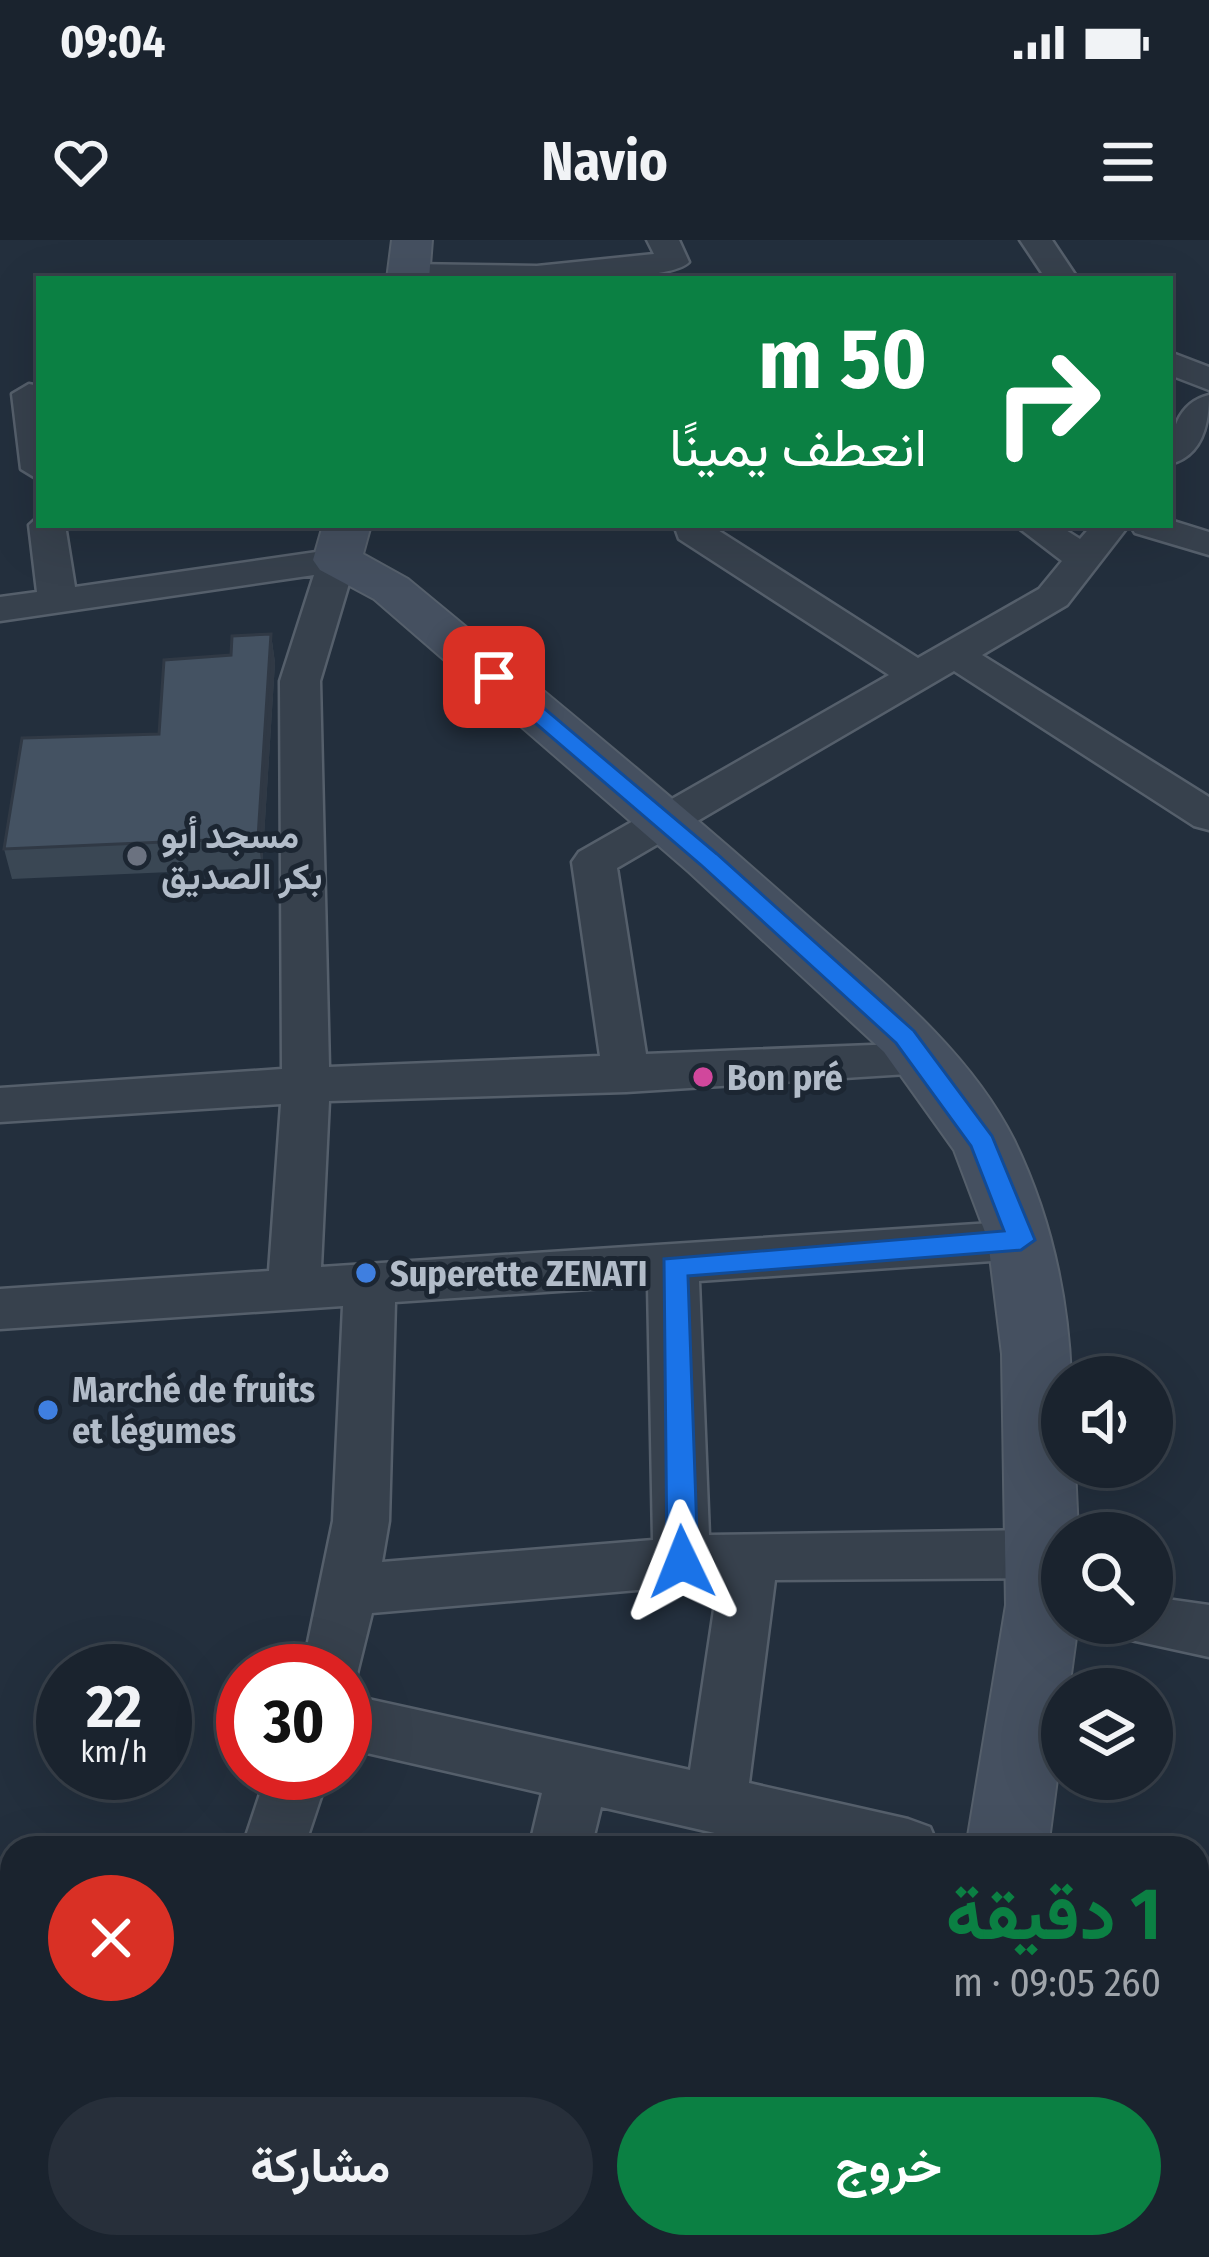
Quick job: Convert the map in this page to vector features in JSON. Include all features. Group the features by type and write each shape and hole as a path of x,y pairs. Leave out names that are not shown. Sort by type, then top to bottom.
{"street":[{"path":"409,264 537,276 673,262 663,240"},
{"path":"1036,240 1060,276"},
{"path":"1173,363 1209,380"},
{"path":"22,394 36,457"},
{"path":"1173,449 1209,405"},
{"path":"47,528 58,604"},
{"path":"692,528 920,677"},
{"path":"1038,528 1084,558"},
{"path":"626,1075 594,862 1052,597 1109,528"},
{"path":"1158,528 1209,544"},
{"path":"0,609 58,604 342,543"},
{"path":"342,543 905,1037 983,1142 1021,1240 1036,1354 1045,1512"},
{"path":"294,1290 306,1084 300,682 342,543"},
{"path":"957,656 1209,816"},
{"path":"0,1105 306,1084 922,1060"},
{"path":"0,1309 1021,1240"},
{"path":"674,1266 682,1562"},
{"path":"337,1644 361,1521 370,1286"},
{"path":"348,1590 750,1556 1041,1588"},
{"path":"716,1803 750,1556"},
{"path":"1173,1625 1209,1631"},
{"path":"1009,1836 1041,1638"},
{"path":"372,1726 857,1836"},
{"path":"563,1836 578,1771"},
{"path":"277,1836 289,1800"}],"building":[{"path":"271,634 258,838 4,849 22,738 159,734 164,660 231,655 232,636"}],"place":[{"name":"مسجد أبو بكر الصديق","path":"137,856"},
{"name":"Bon pré","path":"703,1077"},
{"name":"Superette ZENATI","path":"366,1273"},
{"name":"Marché de fruits et légumes","path":"48,1410"}],"route":[{"path":"494,677 709,859 905,1037 983,1142 1021,1240 674,1266 682,1562"}]}
